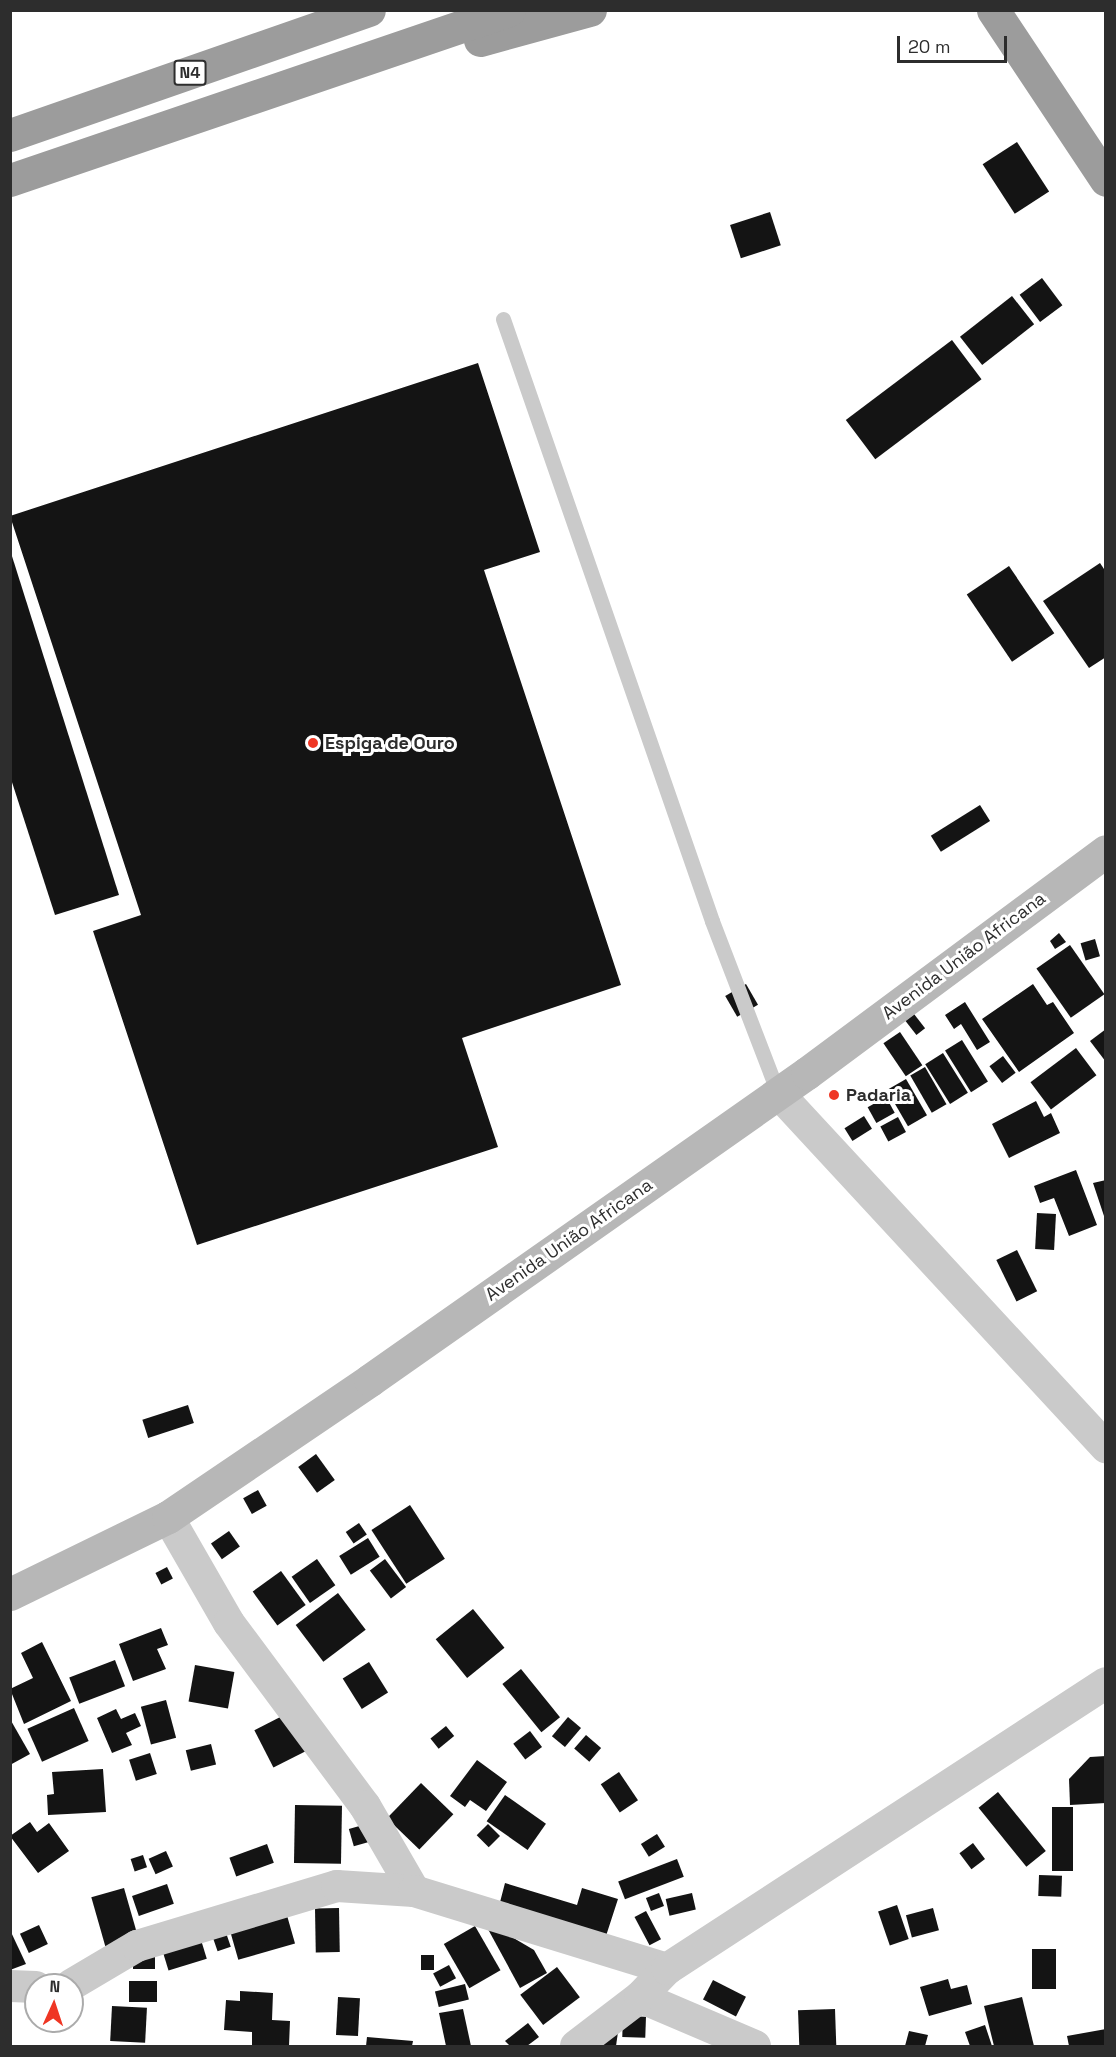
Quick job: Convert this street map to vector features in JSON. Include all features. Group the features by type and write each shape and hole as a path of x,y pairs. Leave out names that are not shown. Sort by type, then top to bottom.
{"highway":[{"name":"N4","path":"10,135 369,10"},
{"name":"N4","path":"10,180 509,10"},
{"path":"186,120 590,10"},
{"path":"993,10 1106,180"}],"main road":[{"name":"Avenida União Africana","path":"10,1594 168,1517 778,1093 1106,851"}],"street":[{"path":"778,1093 1106,1447"},
{"path":"168,1517 229,1623 365,1806 414,1891"},
{"path":"576,2046 640,1997 667,1970 1106,1683"},
{"path":"84,1978 137,1947 337,1886 414,1891 667,1970"},
{"path":"640,1997 752,2046"}],"lane":[{"path":"503,319 712,921 778,1093"}],"building":[{"path":"1017,142 1049,191 1015,214 983,164"},
{"path":"770,212 781,245 741,258 730,225"},
{"path":"1042,278 1062,305 1040,322 1020,295"},
{"path":"1012,296 1034,324 982,365 960,337"},
{"path":"952,340 981,379 875,459 846,420"},
{"name":"Espiga de Ouro","path":"478,363 540,552 484,570 621,985 462,1038 498,1147 197,1245 93,931 141,915 10,516"},
{"path":"11,553 119,895 55,915 10,776"},
{"path":"1100,563 1106,572 1106,657 1089,668 1043,601"},
{"path":"1009,566 1054,633 1012,662 967,595"},
{"path":"980,805 990,821 941,852 931,836"},
{"path":"1059,933 1066,942 1055,949 1050,941"},
{"path":"1095,939 1100,956 1086,960 1081,943"},
{"path":"1070,945 1104,994 1071,1018 1036,969"},
{"path":"746,984 758,1005 737,1017 725,996"},
{"path":"1033,984 1047,1005 1053,1002 1074,1033 1019,1072 982,1019"},
{"path":"965,1002 990,1042 977,1050 961,1024 954,1029 945,1015"},
{"path":"914,1014 925,1028 916,1035 905,1021"},
{"path":"1106,1029 1106,1062 1090,1041"},
{"path":"900,1032 922,1065 906,1076 883,1043"},
{"path":"962,1040 988,1082 971,1092 945,1051"},
{"path":"1076,1048 1096,1075 1051,1109 1030,1082"},
{"path":"943,1053 968,1093 950,1104 925,1064"},
{"path":"1003,1056 1016,1073 1002,1083 989,1066"},
{"path":"925,1067 946,1104 932,1113 910,1076"},
{"path":"906,1079 927,1115 908,1126 887,1090"},
{"path":"886,1097 895,1113 876,1123 868,1107"},
{"path":"1036,1101 1044,1117 1051,1113 1060,1133 1009,1158 992,1124"},
{"path":"864,1116 872,1129 852,1141 844,1128"},
{"path":"898,1117 906,1132 888,1141 880,1126"},
{"path":"1076,1170 1097,1225 1069,1236 1054,1198 1040,1203 1034,1186"},
{"path":"1106,1180 1106,1219 1105,1219 1093,1183"},
{"path":"1037,1213 1056,1214 1054,1250 1035,1249"},
{"path":"1017,1250 1037,1291 1016,1301 996,1260"},
{"path":"188,1405 194,1423 148,1438 142,1420"},
{"path":"316,1454 335,1480 317,1493 298,1467"},
{"path":"258,1490 267,1506 252,1514 243,1498"},
{"path":"410,1505 445,1559 406,1584 371,1530"},
{"path":"359,1523 367,1535 354,1544 346,1532"},
{"path":"229,1531 240,1547 222,1559 211,1544"},
{"path":"368,1538 380,1557 351,1575 339,1556"},
{"path":"317,1559 335,1585 310,1603 292,1577"},
{"path":"385,1559 406,1587 391,1598 370,1570"},
{"path":"167,1567 173,1579 161,1584 155,1573"},
{"path":"281,1571 306,1605 277,1626 253,1592"},
{"path":"338,1593 366,1630 323,1662 296,1625"},
{"path":"473,1609 504,1648 467,1678 436,1639"},
{"path":"161,1628 168,1645 157,1649 166,1669 133,1681 119,1644"},
{"path":"42,1642 71,1701 24,1724 10,1689 33,1678 21,1653"},
{"path":"115,1660 125,1686 79,1704 69,1678"},
{"path":"369,1662 388,1693 362,1709 343,1678"},
{"path":"195,1665 234,1672 228,1708 189,1701"},
{"path":"521,1669 560,1717 541,1732 502,1684"},
{"path":"166,1700 176,1738 151,1744 141,1707"},
{"path":"74,1708 89,1741 42,1762 27,1729"},
{"path":"116,1709 121,1719 135,1713 141,1726 126,1733 132,1745 112,1753 97,1718"},
{"path":"290,1712 309,1749 273,1768 254,1730"},
{"path":"568,1717 581,1728 565,1747 552,1736"},
{"path":"10,1719 30,1754 10,1765"},
{"path":"446,1726 454,1736 439,1749 430,1739"},
{"path":"530,1731 542,1747 525,1760 513,1744"},
{"path":"586,1735 601,1748 589,1762 574,1749"},
{"path":"211,1744 216,1764 191,1771 186,1750"},
{"path":"150,1753 157,1774 136,1781 129,1760"},
{"path":"1106,1756 1106,1803 1070,1805 1069,1779 1090,1757"},
{"path":"477,1760 507,1782 486,1811 470,1800 465,1807 450,1796"},
{"path":"103,1769 106,1812 48,1815 47,1795 54,1794 52,1772"},
{"path":"619,1772 638,1800 620,1812 601,1784"},
{"path":"421,1783 453,1814 419,1850 387,1818"},
{"path":"998,1792 1046,1851 1026,1867 979,1808"},
{"path":"505,1795 546,1824 528,1850 487,1821"},
{"path":"295,1805 342,1806 341,1864 294,1863"},
{"path":"1052,1807 1073,1807 1073,1871 1052,1871"},
{"path":"30,1822 37,1832 49,1823 69,1851 38,1873 10,1836"},
{"path":"370,1823 375,1840 354,1846 349,1829"},
{"path":"488,1824 500,1836 489,1847 477,1835"},
{"path":"657,1834 665,1847 649,1857 641,1844"},
{"path":"973,1843 985,1859 971,1869 959,1853"},
{"path":"267,1844 274,1863 236,1876 229,1858"},
{"path":"166,1851 173,1867 156,1874 149,1859"},
{"path":"143,1855 147,1867 135,1871 131,1859"},
{"path":"677,1859 684,1877 625,1899 618,1882"},
{"path":"1039,1875 1062,1876 1061,1897 1038,1896"},
{"path":"505,1883 577,1905 582,1888 618,1899 605,1939 499,1906"},
{"path":"167,1884 174,1904 139,1916 132,1896"},
{"path":"124,1888 138,1937 105,1946 91,1897"},
{"path":"659,1893 664,1906 651,1911 646,1898"},
{"path":"692,1893 696,1910 670,1916 666,1899"},
{"path":"284,1905 295,1943 238,1960 227,1921"},
{"path":"897,1905 909,1939 890,1946 878,1912"},
{"path":"315,1908 339,1908 340,1952 316,1952"},
{"path":"933,1908 939,1930 912,1937 906,1915"},
{"path":"646,1911 661,1939 650,1945 635,1917"},
{"path":"483,1920 534,1950 547,1973 520,1988"},
{"path":"223,1924 231,1947 218,1951 210,1929"},
{"path":"39,1925 48,1944 29,1953 20,1934"},
{"path":"475,1926 500,1970 469,1988 444,1944"},
{"path":"10,1930 26,1964 10,1970"},
{"path":"198,1930 207,1959 169,1970 160,1942"},
{"path":"1032,1949 1056,1949 1056,1989 1032,1989"},
{"path":"133,1953 155,1953 155,1969 133,1969"},
{"path":"421,1955 434,1955 434,1970 421,1970"},
{"path":"449,1965 456,1978 440,1987 433,1973"},
{"path":"557,1967 580,1997 543,2025 520,1995"},
{"path":"948,1979 951,1989 967,1985 972,2004 929,2016 920,1987"},
{"path":"713,1980 746,1997 736,2016 703,2000"},
{"path":"129,1981 157,1981 157,2002 129,2002"},
{"path":"465,1984 469,2000 439,2007 435,1991"},
{"path":"240,1991 273,1993 272,2020 290,2021 289,2046 252,2046 252,2032 224,2030 226,2000 240,2001"},
{"path":"338,1997 360,1998 358,2036 336,2035"},
{"path":"1022,1997 1034,2046 994,2046 984,2006"},
{"path":"112,2006 147,2008 145,2043 110,2041"},
{"path":"463,2009 471,2046 446,2046 439,2013"},
{"path":"835,2009 836,2045 799,2046 798,2010"},
{"path":"623,2016 646,2017 645,2038 622,2037"},
{"path":"528,2023 539,2037 527,2046 510,2046 505,2041"},
{"path":"985,2025 992,2046 970,2046 965,2032"},
{"path":"1106,2029 1106,2046 1069,2046 1067,2036"},
{"path":"909,2031 928,2035 925,2046 905,2046"},
{"path":"618,2032 616,2046 598,2046"},
{"path":"367,2037 413,2041 412,2046 366,2046"}],"place":[{"name":"Espiga de Ouro","path":"313,743"},
{"name":"Padaria","path":"834,1095"}]}
